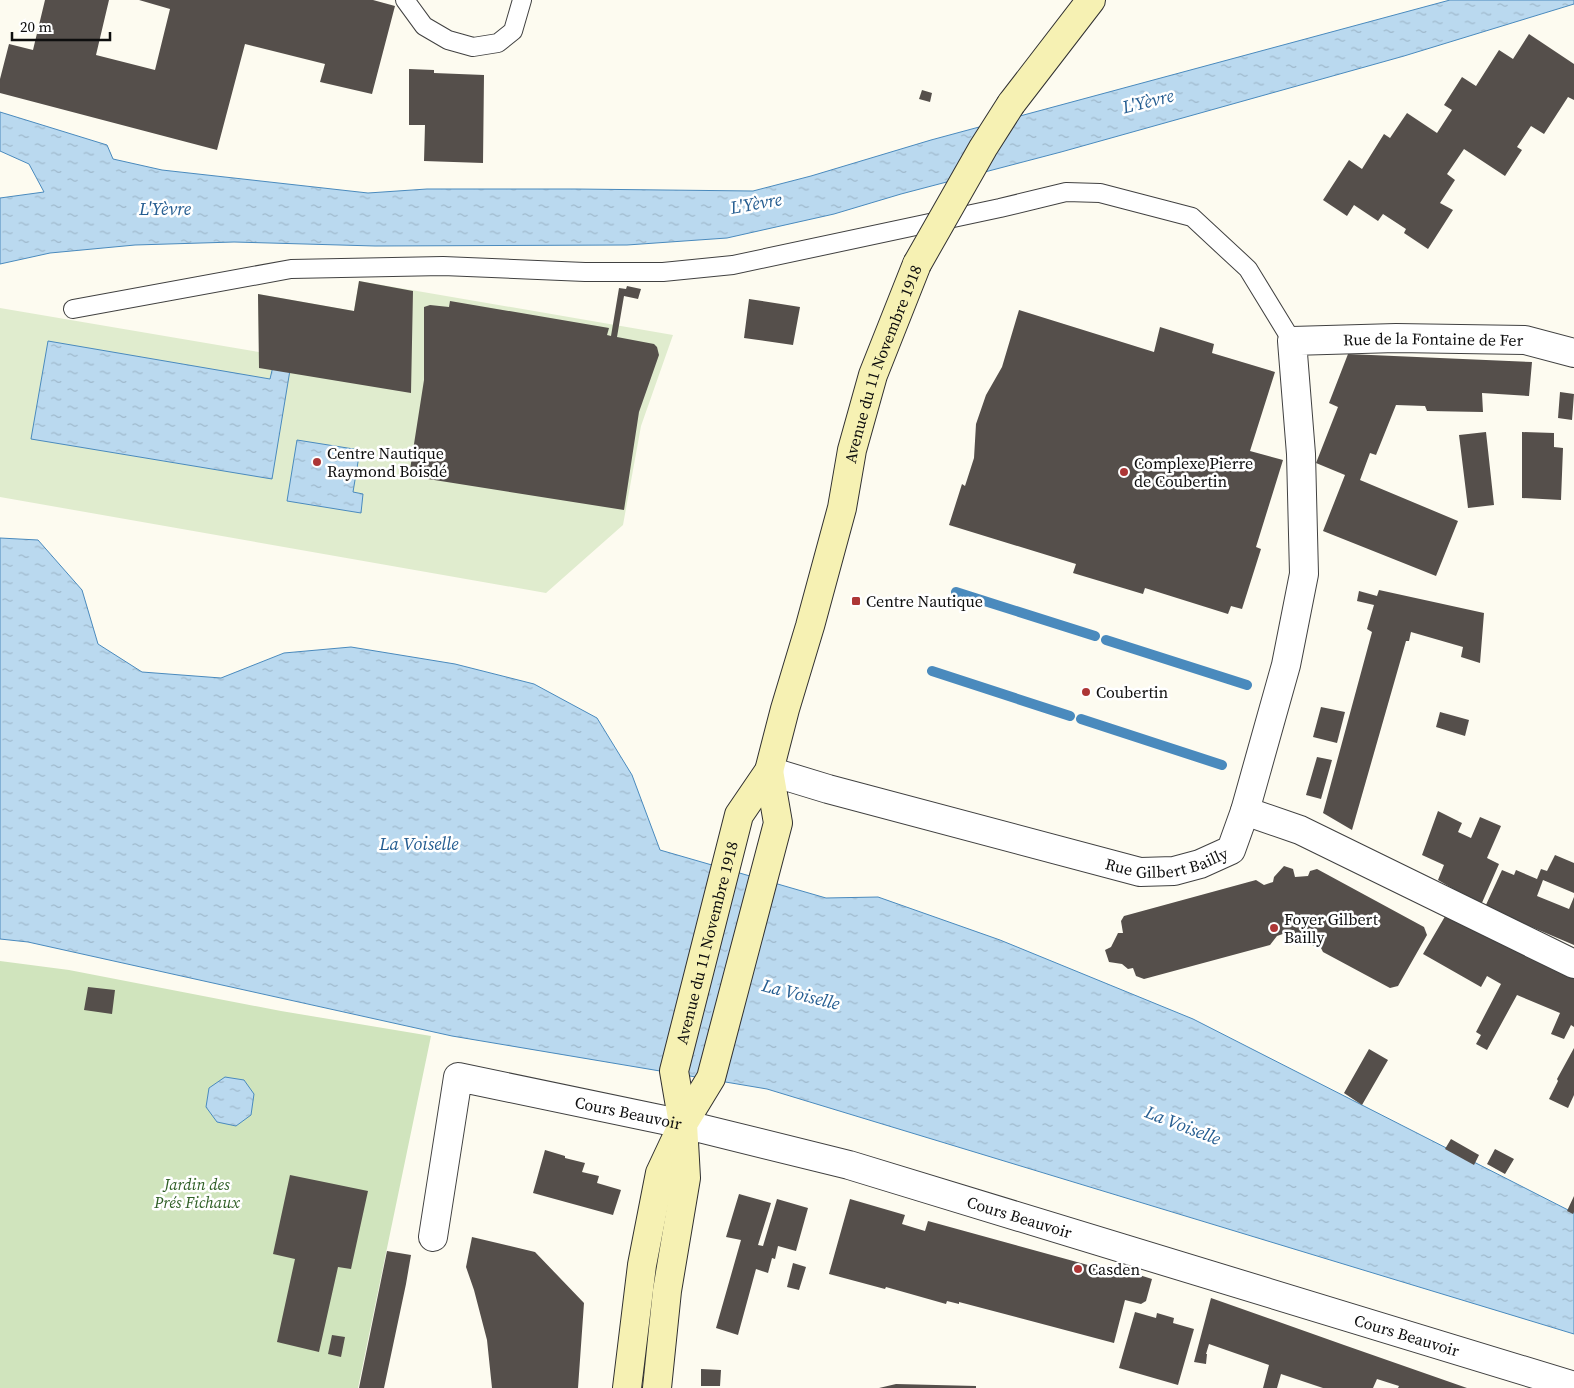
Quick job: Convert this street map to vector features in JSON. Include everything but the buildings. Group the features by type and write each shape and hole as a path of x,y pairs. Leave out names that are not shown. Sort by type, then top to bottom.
{"main road":[{"name":"Avenue du 11 Novembre 1918","path":"657,1388 667,1291 686,1178 683,1124 674,1071 739,815 769,770 842,508 852,450 873,375 917,264 983,148 1011,104 1091,0"},
{"name":"Avenue du 11 Novembre 1918","path":"627,1388 642,1265 660,1173 683,1124 711,1078 778,823 769,770"}],"street":[{"name":"Rue de la Fontaine de Fer","path":"1292,341 1396,338 1525,340 1574,353"},
{"path":"1292,341 1301,454 1304,574 1286,665 1245,811 1300,830 1574,964"},
{"name":"Rue Gilbert Bailly","path":"769,770 828,789 1140,872 1174,871 1200,864 1231,850 1245,811"},
{"name":"Cours Beauvoir","path":"433,1237 458,1077 683,1124 850,1165 1574,1386"}],"lane":[{"path":"405,0 424,26 448,40 474,47 498,43 513,31 522,0"},
{"path":"73,309 291,269 443,266 585,272 663,272 733,265 1066,192 1100,192 1192,217 1248,269 1292,341"}],"green space":[{"name":"Centre Nautique Raymond Boisdé","path":"359,281 673,335 641,426 623,525 546,593 0,497 0,308 259,352 258,294 354,311"},
{"name":"Jardin des Prés Fichaux","path":"0,961 69,970 281,1011 431,1036 358,1388 0,1388"}],"water":[{"name":"L'Yèvre","path":"1450,0 1574,0 1574,4 1404,56 1061,152 901,194 834,214 727,238 627,245 375,246 234,242 135,245 50,253 0,264 0,198 44,192 29,164 0,151 0,112 107,145 113,159 162,170 368,193 427,189 753,191 811,176 931,140"},
{"path":"48,341 270,379 274,362 291,364 272,479 31,439"},
{"path":"297,440 360,450 353,492 363,494 361,513 287,501"},
{"name":"La Voiselle","path":"0,538 38,540 82,590 98,644 142,672 221,678 284,653 351,647 455,664 534,684 597,718 632,775 660,850 826,898 878,897 1000,940 1193,1019 1574,1213 1574,1334 767,1089 452,1036 28,942 0,939"},
{"path":"225,1077 244,1080 254,1094 251,1115 236,1126 217,1122 206,1107 209,1088"}],"waterway":[{"path":"956,592 1095,636"},
{"path":"1106,640 1247,685"},
{"path":"932,671 1070,716"},
{"path":"1081,719 1222,765"}],"place":[{"name":"Centre Nautique Raymond Boisdé","path":"317,462"},
{"name":"Complexe Pierre de Coubertin","path":"1124,472"},
{"name":"Centre Nautique","path":"856,601"},
{"name":"Coubertin","path":"1086,692"},
{"name":"Foyer Gilbert Bailly","path":"1274,928"},
{"name":"Casden","path":"1078,1269"}]}
